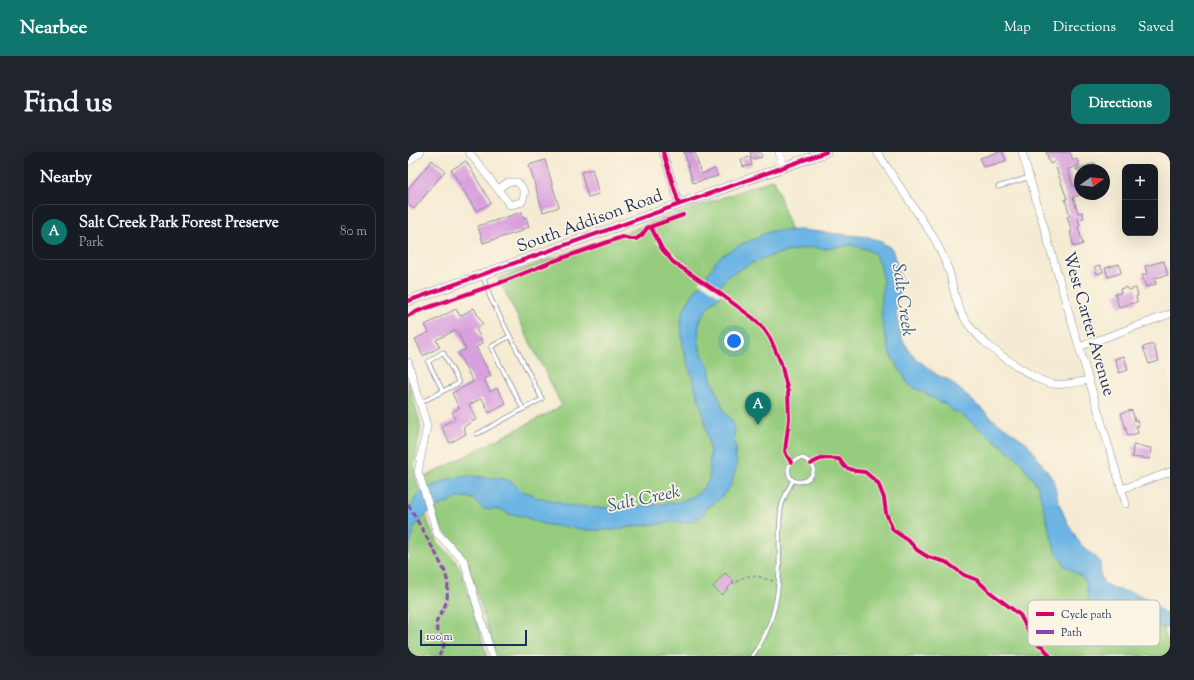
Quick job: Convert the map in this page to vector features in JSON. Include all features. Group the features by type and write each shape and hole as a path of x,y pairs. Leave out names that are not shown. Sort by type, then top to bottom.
{"street":[{"path":"408,162 420,152"},
{"path":"470,152 498,189"},
{"path":"663,152 679,204"},
{"path":"779,152 783,167"},
{"name":"South Addison Road","path":"408,301 826,152"},
{"path":"877,152 940,248 950,274 960,311 970,328 990,347 1036,378 1053,384 1089,380"},
{"name":"West Carter Avenue","path":"1022,152 1126,504"},
{"path":"1079,347 1170,314"},
{"path":"408,362 427,426 418,472 420,480 437,533 464,561 492,656"},
{"path":"1122,489 1170,472"}],"lane":[{"path":"998,187 1030,177"},
{"path":"477,434 542,399 490,297 483,274"},
{"path":"510,336 491,347 523,410"},
{"path":"420,403 443,391 459,382 443,352 428,362 443,391"},
{"path":"800,458 807,460 813,467 814,472 812,476 803,481 798,482 793,480 790,477 788,469 791,462 800,458"},
{"path":"752,656 761,645 775,608 779,582 781,508 786,493 793,480"}],"path":[{"path":"732,582 735,584 743,577 751,575 779,582"}],"green space":[{"path":"774,179 794,241 864,241 887,262 895,345 1033,468 1090,580 1127,600 1028,600 1028,646 1160,646 1160,618 1170,650 1170,656 496,656 468,564 457,546 440,527 425,477 562,406 498,278"},
{"path":"408,380 420,423 420,432 414,466 415,476 430,528 438,542 454,559 460,568 487,656 408,656"}],"water":[{"path":"801,230 869,237 880,241 892,249 901,279 896,313 903,341 913,356 937,375 949,380 994,420 1027,443 1053,480 1059,504 1067,522 1081,545 1100,561 1101,577 1103,582 1116,589 1141,596 1148,600 1089,600 1086,583 1083,578 1065,566 1055,550 1038,487 1022,464 1015,456 958,412 909,385 890,354 883,327 881,310 883,284 881,266 875,254 866,249 851,245 825,249 812,247 801,249 777,254 752,263 728,276 720,286 720,297 712,302 704,313 699,323 698,338 701,352 709,367 711,378 725,413 732,421 735,430 733,440 736,447 735,455 737,462 731,486 714,504 706,507 704,513 696,520 656,525 652,524 612,530 589,530 542,524 523,516 508,514 503,510 484,509 473,499 467,497 458,498 439,506 424,516 413,529 408,552 408,513 418,493 445,480 468,476 504,479 512,482 521,491 532,494 536,498 559,502 563,505 600,508 635,507 680,502 699,493 709,480 710,452 704,416 683,347 681,325 682,315 693,294 721,256 744,243 772,231"},
{"path":"1160,609 1165,614 1170,614 1170,628 1160,627"}],"pier":[{"path":"703,278 722,291 720,296 699,282"}],"building":[{"path":"684,152 695,152 701,174 715,169 718,176 693,183"},
{"path":"750,152 760,152 762,157 752,159"},
{"path":"1003,152 1006,161 983,167 980,158"},
{"path":"1046,152 1070,152 1073,160 1077,159 1078,164 1074,164 1074,167 1068,169 1074,186 1073,197 1078,213 1082,212 1084,218 1078,219 1080,226 1078,227 1083,244 1074,247 1070,232 1072,232 1067,217 1070,216 1065,199 1067,199 1054,162 1050,164"},
{"path":"750,157 752,165 743,167 741,159"},
{"path":"432,160 445,171 414,209 408,204 408,189"},
{"path":"545,160 559,207 543,212 529,165"},
{"path":"466,161 491,203 476,211 451,170"},
{"path":"592,169 599,194 588,197 581,172"},
{"path":"522,212 523,218 526,217 529,227 522,229 522,231 483,243 478,226"},
{"path":"1164,261 1168,275 1154,278 1156,284 1146,287 1142,275 1147,274 1145,266"},
{"path":"1119,264 1121,273 1108,277 1105,268"},
{"path":"1100,265 1103,272 1097,274 1094,267"},
{"path":"1127,287 1128,290 1136,288 1138,296 1136,296 1137,302 1119,307 1115,294 1121,293 1120,289"},
{"path":"474,308 483,325 476,329 483,343 476,347 491,376 484,379 490,392 497,388 506,404 489,413 482,398 469,405 477,419 463,427 466,434 450,443 441,426 455,419 452,412 459,408 452,393 473,382 458,353 466,349 456,330 436,340 440,347 423,356 415,339 429,332 425,325 456,309 460,316"},
{"path":"1153,344 1159,361 1149,364 1143,347"},
{"path":"1124,356 1128,370 1119,373 1115,359"},
{"path":"1132,410 1135,421 1137,420 1139,426 1136,426 1138,433 1128,436 1121,413"},
{"path":"1133,445 1151,448 1150,459 1132,457"},
{"path":"725,573 734,581 722,595 713,587"}],"marked path":[{"path":"408,504 436,554 445,572 448,583 447,600 436,624 444,646 439,656"}],"cycle path":[{"path":"663,152 679,204"},
{"path":"408,301 826,152"},
{"path":"408,316 418,311 502,282 554,261 622,237 636,239 642,235 647,228 683,215"},
{"path":"651,227 662,249 673,262 753,318 764,329 770,338 781,363 788,392 789,419 785,451 791,462"},
{"path":"811,464 821,459 839,459 845,467 855,471 865,472 878,483 884,498 886,513 893,530 908,540 917,550 928,557 946,562 964,575 977,580 1020,615 1028,630"},
{"path":"1041,646 1050,656"}],"place":[{"name":"Salt Creek Park Forest Preserve","path":"758,425"}],"water label":[{"name":"Salt Creek","path":"902,300"},
{"name":"Salt Creek","path":"644,500"}]}
